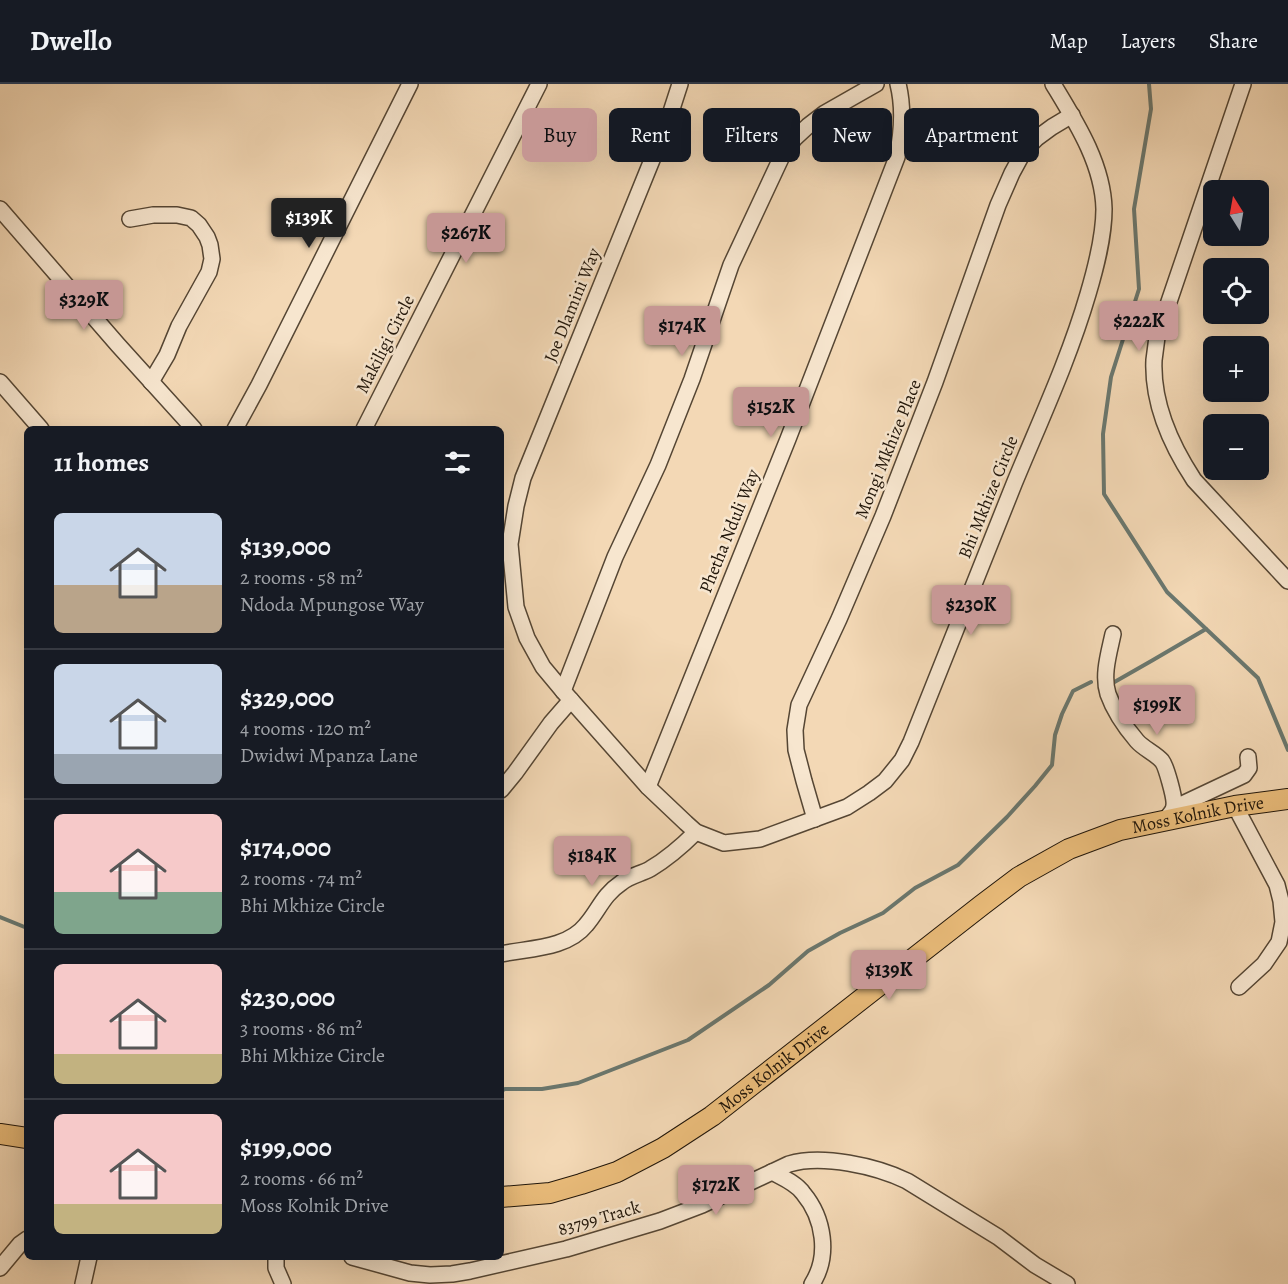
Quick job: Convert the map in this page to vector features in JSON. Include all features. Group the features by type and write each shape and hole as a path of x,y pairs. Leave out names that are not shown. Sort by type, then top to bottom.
{"main road":[{"name":"Moss Kolnik Drive","path":"504,1197 550,1193 581,1184 617,1172 663,1148 712,1116 982,904 1019,877 1069,849 1169,814 1288,799"},
{"path":"0,1134 24,1138"}],"street":[{"path":"237,426 410,84"},
{"name":"Makiligi Circle","path":"366,426 539,84"},
{"name":"Joe Dlamini Way","path":"510,544 523,478 669,118 680,84"},
{"path":"504,786 551,723 567,696 615,557 658,465 692,379 731,265 782,156 794,139 808,126 825,113 876,84"},
{"name":"Phetha Nduli Way","path":"648,787 897,158 902,122 898,84"},
{"name":"Bhi Mkhize Circle","path":"510,544 507,592 516,607 527,639 543,667 648,787 696,832 724,843 760,839 847,807 885,781 902,760 911,742 1054,390 1080,322 1095,270 1104,209 1100,179 1072,115 1053,84"},
{"path":"1243,84 1157,337 1154,362 1155,381 1168,433 1194,480 1288,580"},
{"name":"Mongi Mkhize Place","path":"815,819 796,750 795,730 799,705 883,516 935,382 998,205 1012,173 1024,152 1037,138 1072,115"},
{"path":"0,209 191,426"},
{"path":"130,219 153,215 177,215 191,218 200,225 207,237 212,259 209,272 151,382"},
{"path":"0,382 38,426"},
{"path":"504,506 517,501"},
{"path":"1113,634 1107,664 1107,691 1114,708 1138,743 1166,765 1174,798 1169,814"},
{"path":"1169,814 1244,776 1249,768 1248,757"},
{"path":"1235,806 1277,885 1283,922 1279,942 1264,964 1239,987"},
{"path":"504,953 562,942 575,935 585,927 602,900 623,880 648,870 680,848 696,832"},
{"name":"83799 Track","path":"363,1260 431,1280 470,1272 620,1234 702,1205 789,1164 802,1160 817,1160 874,1168 891,1173 954,1209 1035,1265 1067,1284"},
{"path":"772,1172 802,1191 817,1219 823,1239 823,1257 812,1284"},
{"path":"0,1268 24,1241"},
{"path":"83,1284 88,1260"},
{"path":"276,1260 276,1268 283,1284"}],"waterway":[{"path":"1149,84 1151,109 1134,209 1139,289 1111,377 1103,434 1104,494 1167,592 1258,678 1288,750"},
{"path":"1111,684 1206,629"},
{"path":"504,1090 542,1089 578,1083 688,1040 769,985 808,951 883,913 915,888 958,865 1007,817 1052,765 1055,735 1062,714 1073,691 1091,682"},
{"path":"0,917 24,927"}]}
